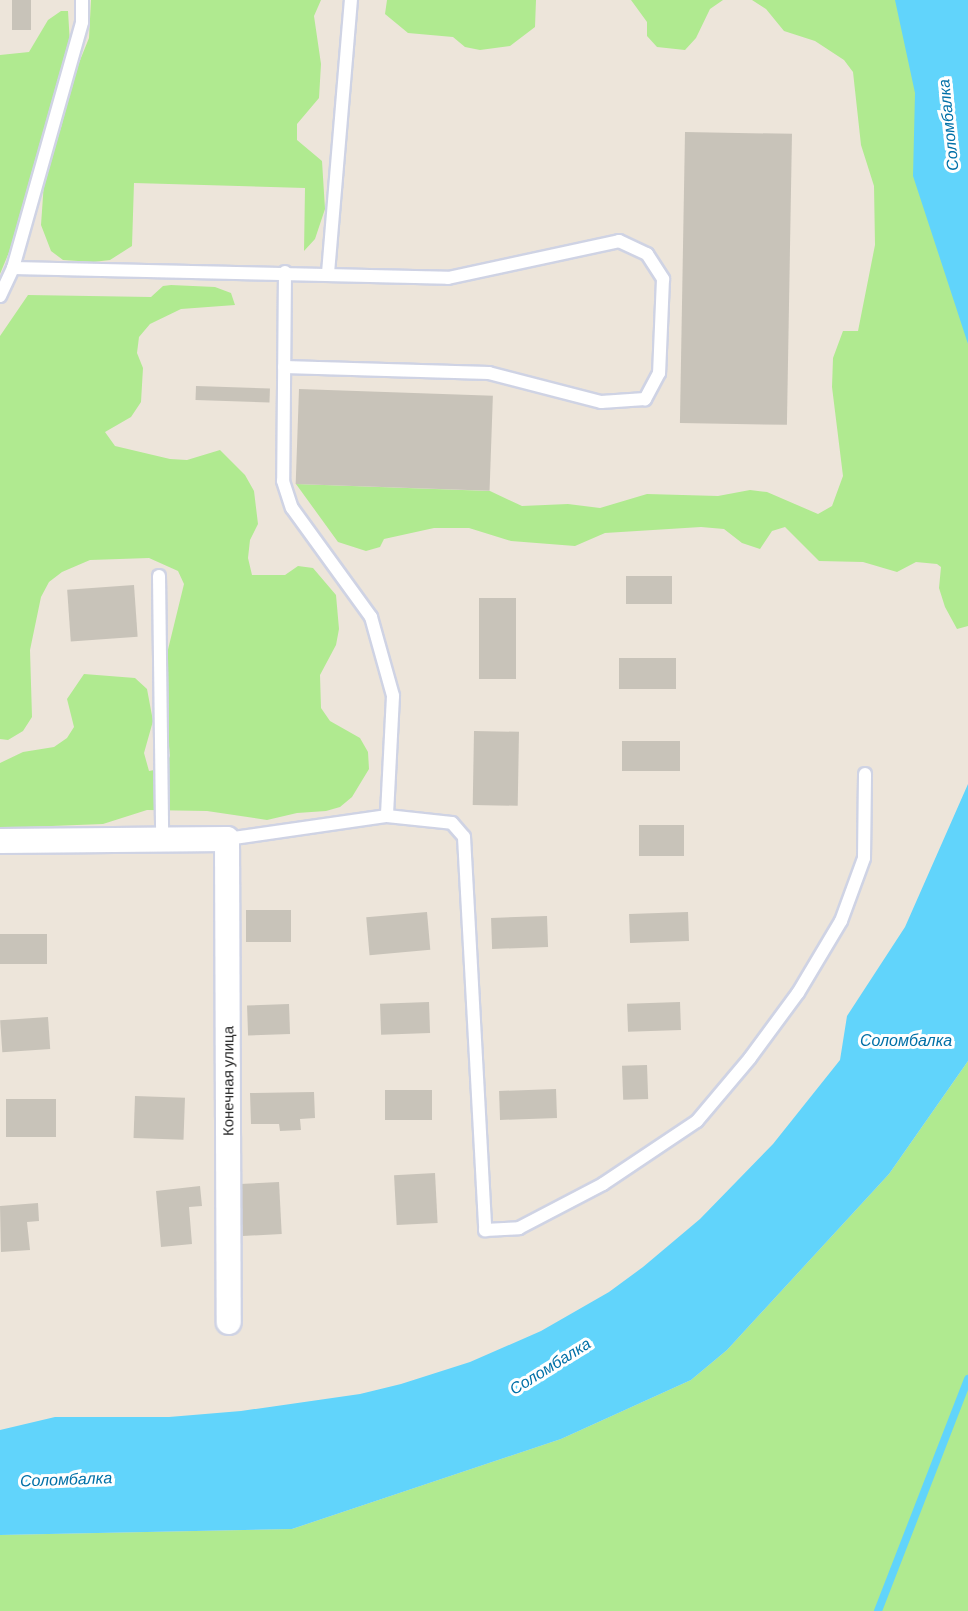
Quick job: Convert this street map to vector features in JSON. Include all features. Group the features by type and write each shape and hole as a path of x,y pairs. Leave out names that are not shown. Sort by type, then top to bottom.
{"street":[{"path":"0,841 227,839"},
{"name":"Конечная улица","path":"227,839 229,1322"}],"lane":[{"path":"0,296 13,268 82,22 82,0"},
{"path":"328,273 351,0"},
{"path":"13,268 285,272 448,278 620,241 647,254 663,279 659,373 645,399 601,402 489,373 284,367"},
{"path":"285,272 283,481 292,508 371,617 393,696 387,816"},
{"path":"159,576 162,840"},
{"path":"227,839 387,816 452,823 464,837 485,1230 519,1228 603,1184 697,1121 750,1058 798,993 841,921 864,858 865,774"}],"green space":[{"path":"91,0 321,0 314,16 321,64 319,98 297,124 297,140 322,161 325,209 315,239 304,251 305,188 134,183 132,246 110,260 93,262 63,260 51,251 41,225 44,182 62,124 66,95 89,38"},
{"path":"387,0 536,0 535,27 510,46 480,50 465,47 453,37 408,33 385,14"},
{"path":"631,0 723,0 710,9 696,38 685,50 657,47 647,36 647,22"},
{"path":"752,0 919,0 968,344 968,626 957,629 945,607 939,588 941,567 937,564 916,562 897,572 863,562 819,561 785,527 772,531 760,549 742,543 724,529 701,527 605,533 575,546 511,541 469,528 434,528 384,539 380,547 366,551 338,542 296,484 490,491 522,506 568,504 600,508 647,494 718,496 750,490 767,492 818,514 832,506 843,476 832,387 833,358 843,331 858,331 875,245 874,186 861,145 853,72 844,60 815,41 784,31 766,9"},
{"path":"61,11 68,11 70,44 12,245 0,274 0,55 29,52 48,20"},
{"path":"163,286 215,287 231,293 235,305 181,309 150,324 139,337 137,353 143,368 141,402 131,417 105,432 115,446 170,459 187,460 220,450 245,475 254,491 258,524 250,540 248,558 252,575 285,575 298,566 313,568 336,595 339,629 336,645 320,675 321,708 330,721 360,738 368,752 369,769 352,797 340,807 326,811 297,813 267,820 207,811 147,810 103,824 0,828 0,763 23,752 54,747 67,738 74,727 67,699 84,674 135,678 147,689 153,721 144,753 149,771 165,768 170,756 167,728 160,714 163,670 184,584 178,571 149,558 90,560 62,572 49,582 41,597 30,650 32,717 23,731 8,740 0,739 0,336 28,295 151,297"},
{"path":"968,1061 968,1611 0,1611 0,1535 292,1529 561,1439 691,1380 727,1350 889,1174"}],"water":[{"name":"Соломбалка","path":"895,0 968,0 968,344 913,176 915,93"},
{"name":"Соломбалка","path":"968,784 968,1061 889,1174 727,1350 691,1380 561,1439 292,1529 0,1535 0,1430 55,1417 169,1417 241,1411 360,1394 401,1384 470,1362 541,1331 609,1292 643,1267 700,1219 773,1144 840,1060 847,1016 905,927"}],"building":[{"path":"12,0 31,0 31,30 12,30"},
{"path":"685,132 792,134 787,425 680,423"},
{"path":"196,386 270,389 269,403 196,400"},
{"path":"299,389 493,396 490,491 296,484"},
{"path":"626,576 672,576 672,604 626,604"},
{"path":"134,585 138,637 71,642 67,590"},
{"path":"479,598 516,598 516,679 479,679"},
{"path":"619,658 676,658 676,689 619,689"},
{"path":"474,731 519,732 518,806 473,805"},
{"path":"622,741 680,741 680,771 622,771"},
{"path":"639,825 684,825 684,856 639,856"},
{"path":"246,910 291,910 291,942 246,942"},
{"path":"427,912 430,950 370,955 366,917"},
{"path":"688,912 689,941 630,943 629,914"},
{"path":"547,916 548,947 492,949 491,918"},
{"path":"0,934 47,934 47,964 0,964"},
{"path":"429,1002 430,1033 381,1035 380,1004"},
{"path":"680,1002 681,1030 628,1032 627,1004"},
{"path":"289,1004 290,1034 248,1035 247,1005"},
{"path":"48,1017 50,1049 2,1052 0,1020"},
{"path":"647,1065 648,1099 623,1100 622,1066"},
{"path":"556,1089 557,1118 500,1120 499,1091"},
{"path":"385,1090 432,1090 432,1120 385,1120"},
{"path":"314,1092 315,1118 300,1119 301,1130 280,1131 279,1124 251,1124 250,1093"},
{"path":"135,1096 185,1098 184,1140 134,1138"},
{"path":"6,1099 56,1099 56,1137 6,1137"},
{"path":"435,1173 438,1223 397,1225 394,1175"},
{"path":"279,1182 282,1234 243,1236 240,1184"},
{"path":"200,1186 202,1206 189,1207 192,1244 161,1247 156,1191"},
{"path":"38,1203 39,1221 27,1222 30,1250 1,1252 0,1206"}],"waterway":[{"path":"878,1611 968,1379"}]}
